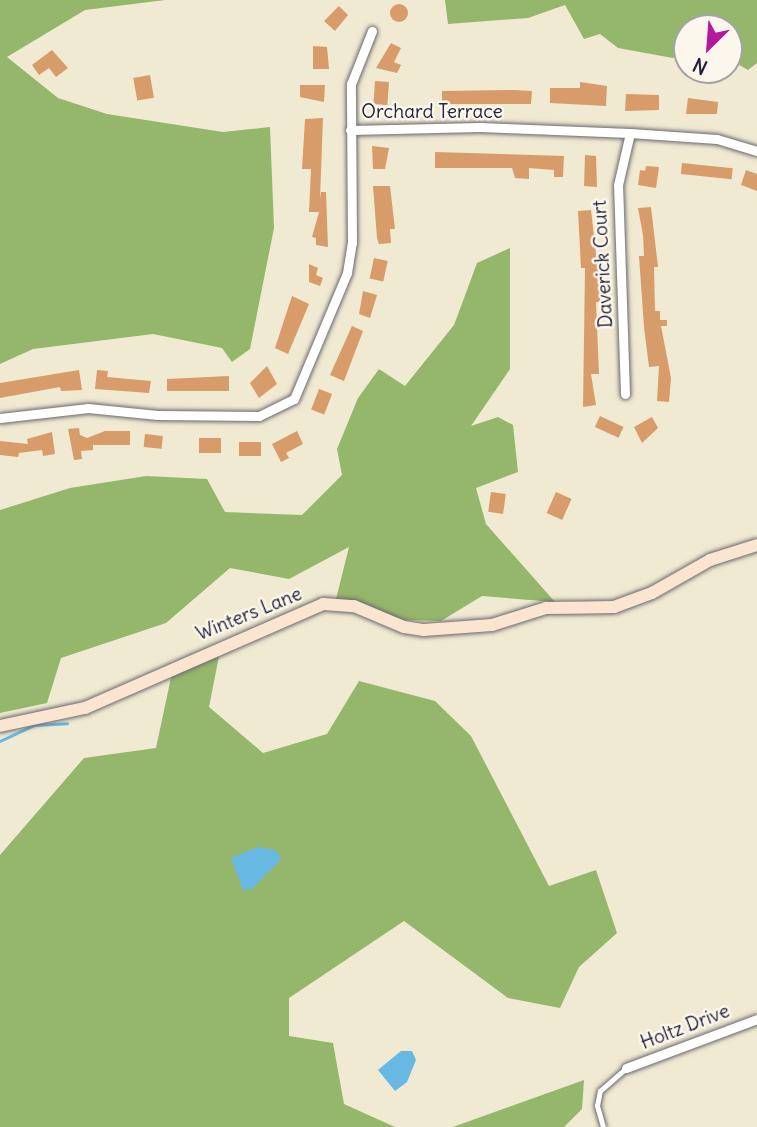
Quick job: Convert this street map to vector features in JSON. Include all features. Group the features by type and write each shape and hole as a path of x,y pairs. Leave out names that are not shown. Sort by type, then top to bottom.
{"street":[{"path":"350,130 352,78 372,31"},
{"name":"Orchard Terrace","path":"0,418 88,408 158,415 259,416 287,406 303,384 347,273 352,243 350,130 480,127 630,133 717,139 757,150"},
{"name":"Daverick Court","path":"625,394 618,185 630,133"},
{"name":"Winters Lane","path":"0,726 85,708 323,604 354,606 404,627 424,630 482,627 546,608 614,607 652,593 710,560 757,545"},
{"name":"Holtz Drive","path":"626,1068 757,1019"}],"lane":[{"path":"603,1127 597,1106 600,1091 626,1068"}],"green space":[{"path":"0,0 165,0 85,10 7,57 58,98 107,114 223,132 270,127 274,228 250,349 232,362 222,348 153,334 33,349 0,364"},
{"path":"445,0 757,0 757,63 748,70 743,67 743,14 673,14 673,58 618,48 600,34 584,39 565,5 528,18 448,24"},
{"path":"510,248 510,369 471,426 498,417 513,425 518,472 476,488 486,524 555,602 482,596 441,621 405,620 336,599 349,547 289,579 230,568 166,623 61,658 47,703 0,713 0,510 70,488 146,476 207,479 225,512 302,515 342,475 337,449 358,398 379,369 405,386 454,325 477,263"},
{"path":"221,646 209,707 263,753 327,734 359,681 435,701 471,736 549,886 596,870 617,933 579,967 560,1008 508,998 404,921 289,998 289,1036 333,1043 344,1104 395,1127 0,1127 0,855 84,758 156,748 173,668"},
{"path":"584,1080 582,1109 564,1127 453,1127"}],"water":[{"path":"257,847 276,850 281,859 252,889 243,890 231,858"},
{"path":"401,1051 412,1051 416,1060 407,1082 395,1091 378,1070"}],"building":[{"path":"399,4 405,7 408,13 405,19 399,22 393,19 390,13 393,7"},
{"path":"339,6 348,15 335,31 324,21"},
{"path":"391,43 401,48 394,62 401,65 397,73 376,68"},
{"path":"313,46 327,47 329,69 313,69"},
{"path":"52,50 68,68 56,77 49,68 39,75 32,65"},
{"path":"150,75 154,98 137,101 133,78"},
{"path":"375,81 389,82 387,105 373,104"},
{"path":"580,82 607,86 606,106 550,103 550,88 580,88"},
{"path":"300,85 325,85 324,102 300,97"},
{"path":"442,91 532,91 531,104 442,104"},
{"path":"626,94 659,95 659,110 625,111"},
{"path":"688,98 718,102 717,114 686,114"},
{"path":"323,118 320,199 321,192 326,192 328,247 316,245 316,238 312,237 319,212 309,212 311,169 302,169 305,119"},
{"path":"372,146 389,148 385,169 373,169"},
{"path":"435,152 564,156 563,177 554,177 554,170 529,168 529,179 515,178 512,168 435,168"},
{"path":"585,155 596,156 597,187 584,186"},
{"path":"682,163 733,168 732,179 681,174"},
{"path":"646,166 659,167 656,188 638,185 640,170 645,171"},
{"path":"746,170 757,174 757,191 741,185"},
{"path":"373,186 390,186 395,229 390,229 391,243 379,244 377,238"},
{"path":"651,207 658,267 654,267 655,311 660,311 660,320 667,320 667,326 661,326 671,378 669,402 657,401 659,366 649,367 644,327 639,256 644,256 643,235 638,208"},
{"path":"591,210 600,289 600,302 596,302 599,374 591,374 596,405 583,407 585,268 581,268 578,211"},
{"path":"374,258 388,261 383,281 370,279"},
{"path":"309,264 318,268 316,275 323,278 320,286 309,282"},
{"path":"363,291 377,295 370,318 359,314"},
{"path":"292,296 309,304 288,354 275,348"},
{"path":"352,326 363,331 344,381 330,375"},
{"path":"267,366 277,384 259,398 250,383"},
{"path":"79,370 82,390 61,391 60,387 0,398 0,383"},
{"path":"97,370 108,371 107,377 151,381 149,393 95,389"},
{"path":"229,376 229,391 167,391 167,379"},
{"path":"319,389 332,394 324,415 311,410"},
{"path":"600,416 624,427 618,438 595,427"},
{"path":"652,417 658,428 642,443 634,427"},
{"path":"79,428 80,435 87,438 105,431 130,431 130,445 93,445 93,450 81,451 82,459 74,460 68,429"},
{"path":"297,431 303,444 286,453 289,458 281,462 272,444"},
{"path":"52,432 55,454 43,456 42,450 19,453 18,457 0,455 0,441 28,444 27,439"},
{"path":"145,434 163,436 162,449 144,447"},
{"path":"199,438 221,438 221,453 199,453"},
{"path":"239,442 261,442 261,456 239,456"},
{"path":"491,492 506,494 503,514 488,512"},
{"path":"556,492 572,499 562,520 547,513"}],"waterway":[{"path":"0,741 34,725 67,723"}]}
